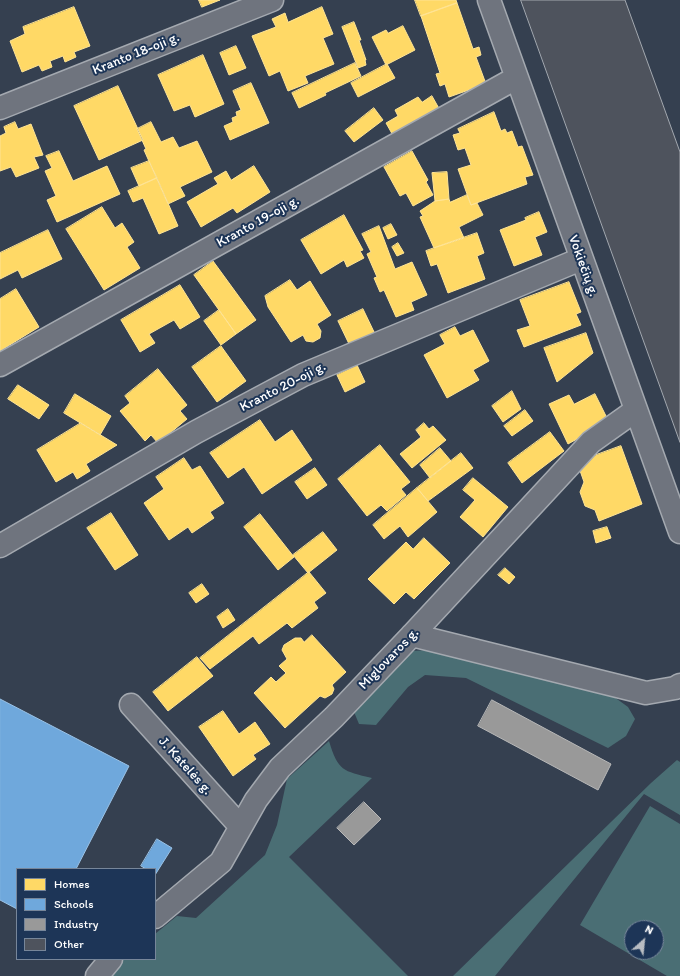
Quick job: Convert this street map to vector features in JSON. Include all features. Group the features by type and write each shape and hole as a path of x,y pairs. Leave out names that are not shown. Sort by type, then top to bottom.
{"street":[{"name":"Kranto 18-oji g.","path":"0,108 272,0"},
{"name":"Vokiečių g.","path":"489,0 581,260 680,532"},
{"name":"Kranto 19-oji g.","path":"0,365 516,78"},
{"name":"Kranto 20-oji g.","path":"0,546 196,432 303,374 581,260"},
{"name":"Miglovaros g.","path":"156,916 221,862 256,800 280,768 334,717 591,442 636,410"},
{"path":"412,635 646,693 675,688 680,685"},
{"name":"J. Katelės g.","path":"131,705 240,826"},
{"path":"96,976 110,960"}],"green space":[{"path":"447,649 606,691 628,707 635,719 626,736 608,748 466,678 425,675 408,687 376,725 359,724 354,712 411,651"},
{"path":"329,741 335,758 343,768 348,771 372,778 289,857 408,976 108,976 123,960 156,960 156,933 177,916 196,918 265,855 277,825 287,779"},
{"path":"677,760 680,762 680,815 644,794 495,976 453,976 651,783"},
{"path":"650,806 680,824 680,976 667,976 640,960 664,960 664,920 624,920 624,951 580,925"}],"building: Homes":[{"path":"199,0 220,0 202,7"},
{"path":"415,0 456,0 457,3 421,16"},
{"path":"457,3 473,49 479,47 481,55 476,57 486,84 449,97 445,84 440,86 436,74 440,73 421,16"},
{"path":"74,7 90,46 74,52 76,57 65,62 63,56 50,61 52,67 42,71 39,65 22,72 10,41 25,34 23,27"},
{"path":"322,7 333,34 323,38 334,64 305,76 308,83 288,91 280,71 269,76 252,36 276,27 272,19 285,13 288,22"},
{"path":"354,22 361,40 359,40 366,60 366,65 358,68 342,27"},
{"path":"403,26 415,50 386,65 372,37 386,30 388,33"},
{"path":"236,46 246,68 229,75 220,53"},
{"path":"203,55 224,104 195,117 190,105 174,111 158,75"},
{"path":"355,63 361,76 325,93 326,95 299,108 292,93"},
{"path":"387,64 395,78 358,97 351,83"},
{"path":"251,83 269,123 230,140 224,126 233,122 232,118 237,116 236,112 241,110 233,91"},
{"path":"118,86 143,140 99,160 74,106"},
{"path":"432,96 441,112 395,139 386,123 398,116 395,110 418,97 422,102"},
{"path":"374,108 383,120 354,142 345,131"},
{"path":"494,112 501,131 505,129 507,133 512,131 518,147 522,146 533,175 525,177 527,184 471,205 458,169 471,165 465,148 458,150 453,135 460,133 458,129"},
{"path":"15,122 18,129 31,124 43,155 34,157 39,168 16,177 11,167 0,171 0,136 6,133 4,127"},
{"path":"151,122 161,142 173,137 179,148 197,141 212,172 180,187 185,196 168,204 144,150 146,149 137,129"},
{"path":"59,151 73,181 107,166 120,194 57,222 47,200 56,196 45,171 52,168 46,156"},
{"path":"412,151 428,180 426,182 433,195 413,206 406,193 400,196 384,167"},
{"path":"149,161 157,178 139,186 131,168"},
{"path":"254,166 270,192 237,213 233,208 201,227 187,202 218,184 214,178 226,171 231,180"},
{"path":"447,172 449,199 435,201 432,173"},
{"path":"157,178 178,226 159,234 143,198 133,202 128,191"},
{"path":"467,195 471,205 477,203 483,215 459,227 464,238 434,248 420,217 423,216 420,211 435,201 449,199 450,202"},
{"path":"102,207 115,228 122,223 134,242 127,247 140,268 104,290 66,229"},
{"path":"539,212 547,232 535,237 542,255 514,266 500,230 526,220 525,218"},
{"path":"344,215 363,250 360,251 364,258 347,267 344,260 321,274 301,240"},
{"path":"391,224 397,235 388,239 383,228"},
{"path":"379,226 395,269 412,262 427,295 411,302 414,310 396,317 384,290 380,292 374,278 377,277 367,254 371,252 362,234"},
{"path":"48,230 62,259 22,278 18,270 0,279 0,253"},
{"path":"477,233 484,253 477,256 485,279 448,293 437,264 431,266 426,251"},
{"path":"398,243 404,253 397,256 392,247"},
{"path":"213,261 256,320 236,334 194,275"},
{"path":"290,280 297,290 310,281 331,315 317,324 321,331 320,338 313,342 306,341 303,335 291,342 268,307 265,296"},
{"path":"569,282 581,312 576,314 581,325 524,347 517,330 530,326 520,300"},
{"path":"180,285 200,317 180,329 174,320 149,334 155,343 140,352 121,320"},
{"path":"16,289 39,327 0,351 0,299"},
{"path":"363,309 375,334 350,346 338,321"},
{"path":"219,310 236,334 221,345 204,321"},
{"path":"455,327 460,336 473,330 489,361 473,370 479,380 447,398 424,355 445,344 440,335"},
{"path":"586,333 593,353 557,382 544,348"},
{"path":"221,346 246,381 217,402 192,367"},
{"path":"357,365 365,382 345,392 337,375"},
{"path":"158,369 187,405 180,411 187,419 158,443 151,435 145,441 120,411 130,403 125,396"},
{"path":"18,385 49,405 39,419 8,399"},
{"path":"512,391 521,409 503,422 492,406"},
{"path":"75,394 111,416 100,435 64,413"},
{"path":"595,394 610,424 579,445 577,439 568,444 549,404 569,395 574,404"},
{"path":"525,410 533,421 512,436 504,426"},
{"path":"260,420 275,442 292,430 312,460 262,494 244,467 228,478 210,453"},
{"path":"81,423 117,445 86,464 90,471 77,479 73,472 56,482 37,450"},
{"path":"424,423 429,429 433,426 446,440 412,468 400,454 421,437 416,430"},
{"path":"550,432 564,451 522,483 508,463"},
{"path":"380,445 410,482 401,489 406,495 387,511 381,505 367,516 338,479"},
{"path":"621,446 642,504 599,521 595,510 585,506 580,492 584,482 577,462"},
{"path":"440,448 451,461 430,478 420,465"},
{"path":"461,453 473,468 428,501 417,488"},
{"path":"184,458 192,470 200,466 224,503 210,512 214,518 192,533 188,527 169,540 144,503 164,489 156,477"},
{"path":"315,468 327,485 307,499 295,482"},
{"path":"473,478 508,507 483,537 460,517 475,500 463,490"},
{"path":"417,488 437,512 408,537 400,526 384,539 373,525"},
{"path":"111,513 138,555 115,570 87,528"},
{"path":"260,514 294,557 278,570 244,527"},
{"path":"607,527 611,538 596,543 593,531"},
{"path":"323,532 337,550 308,573 293,555"},
{"path":"424,538 450,563 414,599 406,592 394,604 368,579 406,542 413,549"},
{"path":"505,568 515,577 509,584 498,575"},
{"path":"309,572 326,593 314,602 318,608 292,628 287,623 259,644 253,636 210,669 200,658"},
{"path":"202,584 209,594 196,603 189,593"},
{"path":"228,609 235,620 223,628 217,617"},
{"path":"312,635 346,672 332,685 334,689 332,694 325,698 320,696 285,728 254,693 271,677 276,682 286,673 279,666 287,659 282,650 284,645 295,638 301,638 304,642"},
{"path":"197,657 213,676 168,711 153,692"},
{"path":"223,711 239,734 255,722 270,744 253,755 256,759 233,776 199,727"}],"building: Schools":[{"path":"0,699 129,766 77,868 16,868 16,908 0,900"},
{"path":"157,839 172,848 156,873 156,868 144,868 141,866"}],"building: Industry":[{"path":"492,700 611,764 598,790 478,726"},
{"path":"364,802 381,819 354,845 337,828"}],"building: Other":[{"path":"521,0 625,0 680,152 680,442"}]}
